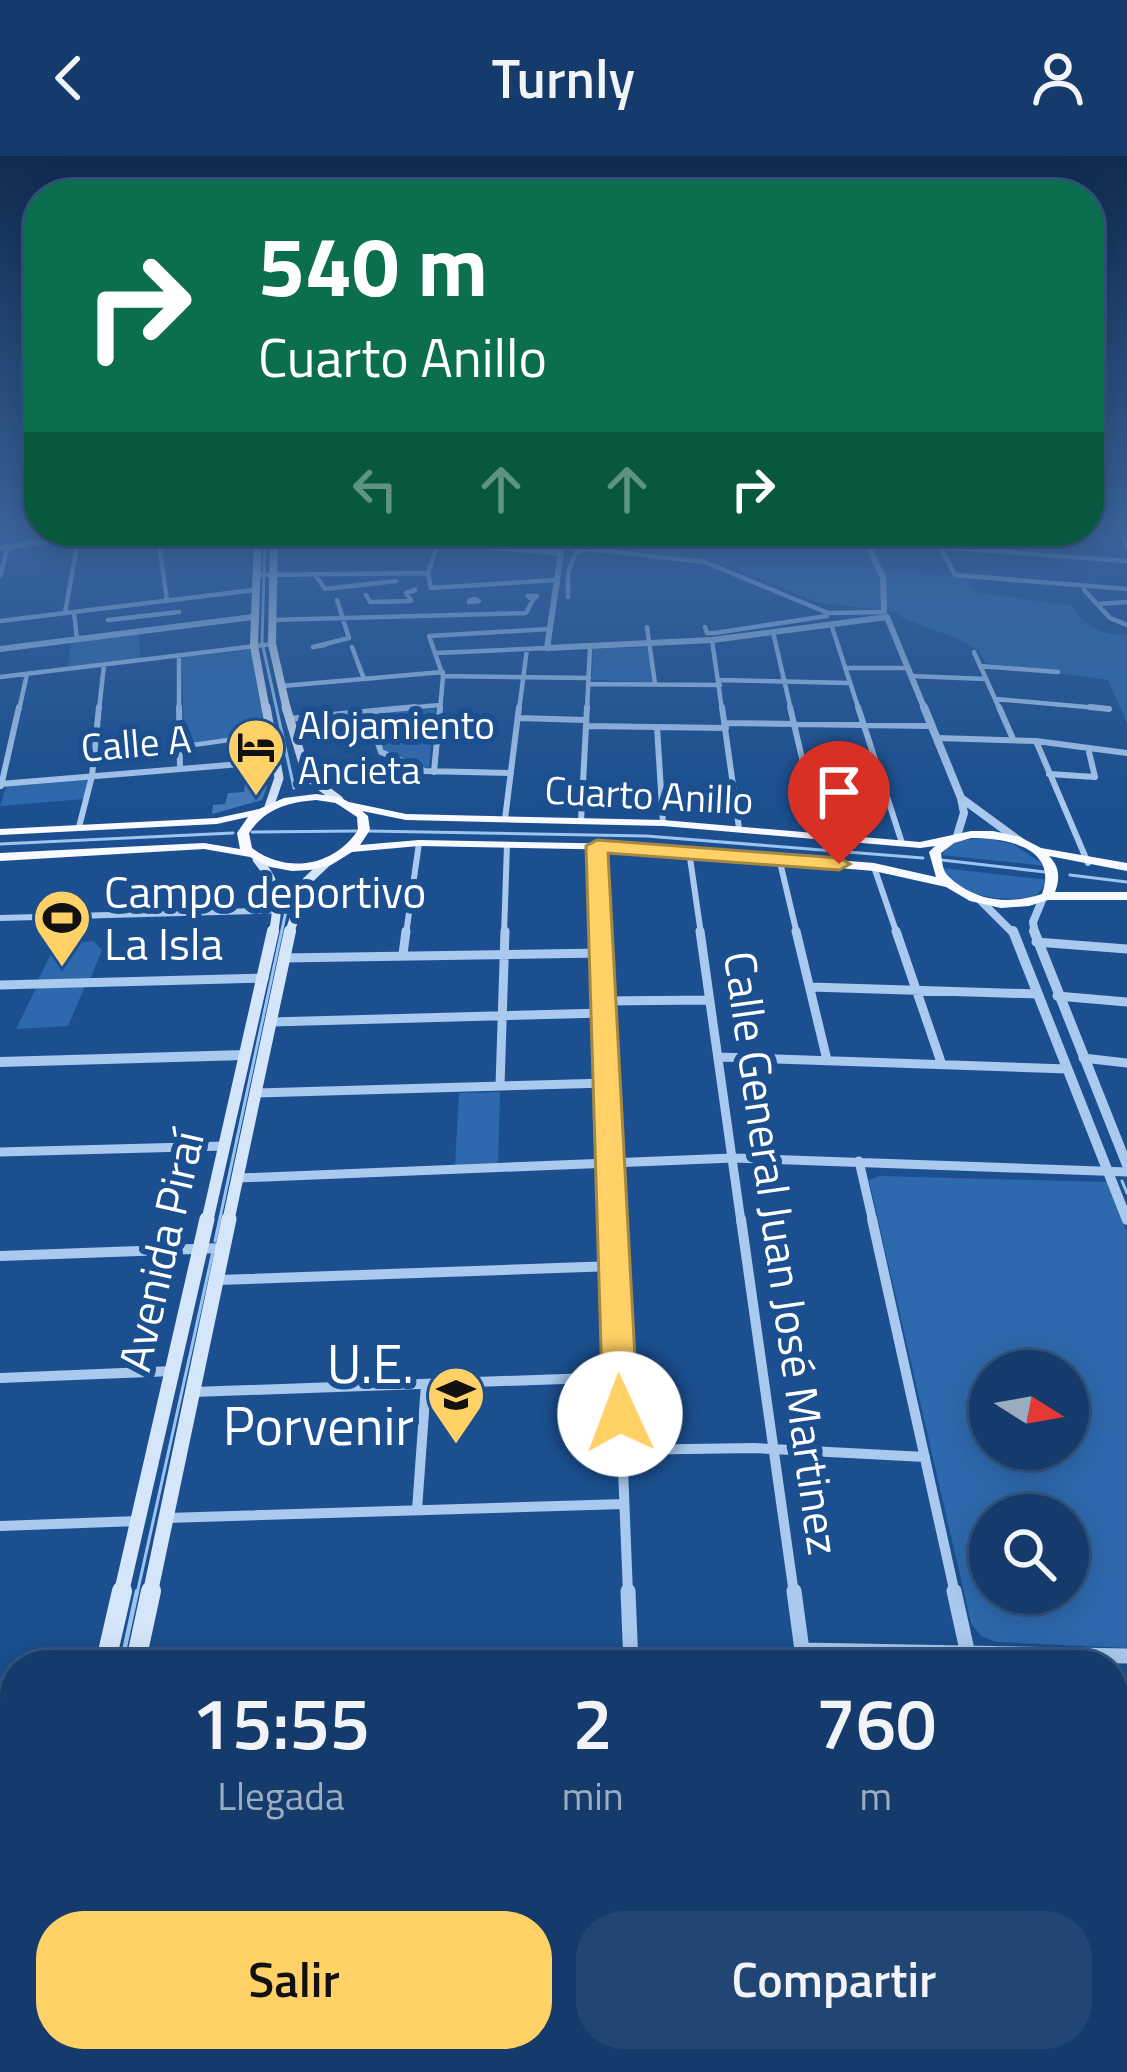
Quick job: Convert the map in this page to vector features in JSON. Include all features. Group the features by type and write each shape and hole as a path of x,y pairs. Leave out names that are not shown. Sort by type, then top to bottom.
{"highway":[{"name":"Cuarto Anillo","path":"265,809 304,797 406,817 663,823 902,843 946,843 981,833 1025,844"},
{"path":"0,857 51,858 204,846 297,867 327,862 356,845 364,822 345,802"},
{"path":"254,856 243,841 247,825 265,809"},
{"path":"0,832 217,821 265,809"},
{"path":"946,843 936,867 949,884 981,901 1016,905 1046,897 1127,896"},
{"path":"1025,844 1088,863 1127,867"},
{"path":"1025,844 1051,865 1055,880 1046,897"},
{"name":"Cuarto Anillo","path":"356,845 689,851 874,867 949,884"}],"main road":[{"path":"255,624 277,761 278,787 265,809"},
{"path":"270,624 270,644 307,776 345,802"},
{"path":"254,856 275,881 286,910"},
{"name":"Avenida Piraí","path":"108,1650 263,978 286,910 327,862"},
{"name":"Avenida Piraí","path":"138,1650 284,958 286,910"},
{"path":"158,1444 181,1443"}],"street":[{"path":"75,624 76,639"},
{"path":"151,624 152,629"},
{"path":"0,649 191,624"},
{"path":"325,645 349,638 343,624"},
{"path":"547,648 550,624"},
{"path":"705,627 707,633 715,633 777,624"},
{"path":"436,653 712,640 802,624"},
{"path":"833,624 902,843"},
{"path":"890,624 961,798 963,821 946,843"},
{"path":"647,628 655,684"},
{"path":"434,772 443,674 429,638 436,633 549,629"},
{"path":"773,632 820,835"},
{"path":"712,640 739,828"},
{"path":"0,677 270,644"},
{"path":"581,821 590,646"},
{"path":"352,647 364,679"},
{"path":"506,819 527,649"},
{"path":"974,652 1013,739"},
{"path":"179,656 180,769"},
{"path":"79,827 92,776 104,664"},
{"path":"980,666 1058,672"},
{"path":"845,668 986,679"},
{"path":"1,785 27,674"},
{"path":"282,686 443,674 655,684 850,683"},
{"path":"996,699 1109,709"},
{"path":"289,719 440,705"},
{"path":"367,712 381,752 408,767 434,772 511,772"},
{"path":"518,718 657,727 931,726"},
{"path":"657,727 663,823"},
{"path":"179,747 271,734"},
{"path":"937,738 1036,741 1110,748 1127,755"},
{"path":"1036,741 1088,863"},
{"path":"1049,774 1095,777 1089,752"},
{"name":"Calle A","path":"1,785 277,761"},
{"path":"961,798 1025,844"},
{"path":"403,955 419,843"},
{"path":"500,1086 507,845"},
{"path":"597,846 630,1650"},
{"name":"Calle General Juan José Martinez","path":"689,851 802,1650"},
{"path":"779,859 827,1060"},
{"path":"874,867 941,1062"},
{"path":"240,1178 733,1158 1127,1169 1036,942 1033,922 1046,897"},
{"path":"981,901 1007,921 1127,1220"},
{"path":"0,918 286,910"},
{"path":"1036,942 1127,949"},
{"path":"284,958 601,953"},
{"path":"0,985 263,978"},
{"path":"811,988 1036,988 1052,983"},
{"path":"1058,996 1127,1002"},
{"path":"271,1022 502,1016 709,1000"},
{"path":"0,1062 263,1053"},
{"path":"718,1057 1067,1069"},
{"path":"1083,1058 1127,1063"},
{"path":"256,1093 607,1083"},
{"path":"1112,1130 1127,1131"},
{"path":"0,1151 225,1146"},
{"path":"859,1161 968,1650"},
{"path":"0,1256 223,1248"},
{"path":"218,1280 614,1266"},
{"path":"0,1378 173,1371"},
{"path":"194,1392 619,1377"},
{"path":"416,1510 427,1384"},
{"path":"622,1450 925,1457"},
{"path":"167,1518 624,1504"},
{"path":"0,1526 138,1521"}],"shaded area":[{"path":"919,624 1089,624 1127,635 1127,723 1108,680 985,663 979,651"},
{"path":"139,632 140,659 68,667 71,641"},
{"path":"649,647 651,682 592,680 593,649"},
{"path":"252,650 267,732 184,745 182,657"},
{"path":"435,709 429,768 382,749 373,713"},
{"path":"88,781 85,799 0,806 7,785"},
{"path":"985,838 1013,844 1046,866 941,855 954,841"},
{"path":"942,868 1049,880 1035,897 996,898 961,887"},
{"path":"93,941 102,950 90,979 38,980 55,946"},
{"path":"37,986 85,986 68,1026 16,1029"},
{"path":"500,1092 498,1165 455,1166 459,1093"},
{"path":"880,1176 1107,1182 1127,1232 1127,1648 996,1642 981,1636 971,1623 869,1180"}],"building":[{"path":"262,770 267,787 262,800 212,814 213,805 225,804 228,793 244,792 247,771"}],"waterway":[{"path":"262,624 262,642 294,788"},
{"path":"252,832 358,831"},
{"path":"368,831 646,836 923,858"},
{"path":"0,844 233,833"},
{"path":"942,860 1045,872"},
{"path":"1070,875 1127,882"},
{"path":"215,1241 286,911"},
{"path":"1122,1181 1127,1193"},
{"path":"137,1594 213,1251"},
{"path":"124,1650 137,1591"}],"place":[{"name":"Alojamiento Ancieta","path":"256,798"},
{"name":"Campo deportivo La Isla","path":"62,969"},
{"name":"U.E. Porvenir","path":"456,1446"}],"route":[{"path":"620,1414 597,846 839,864"}]}
